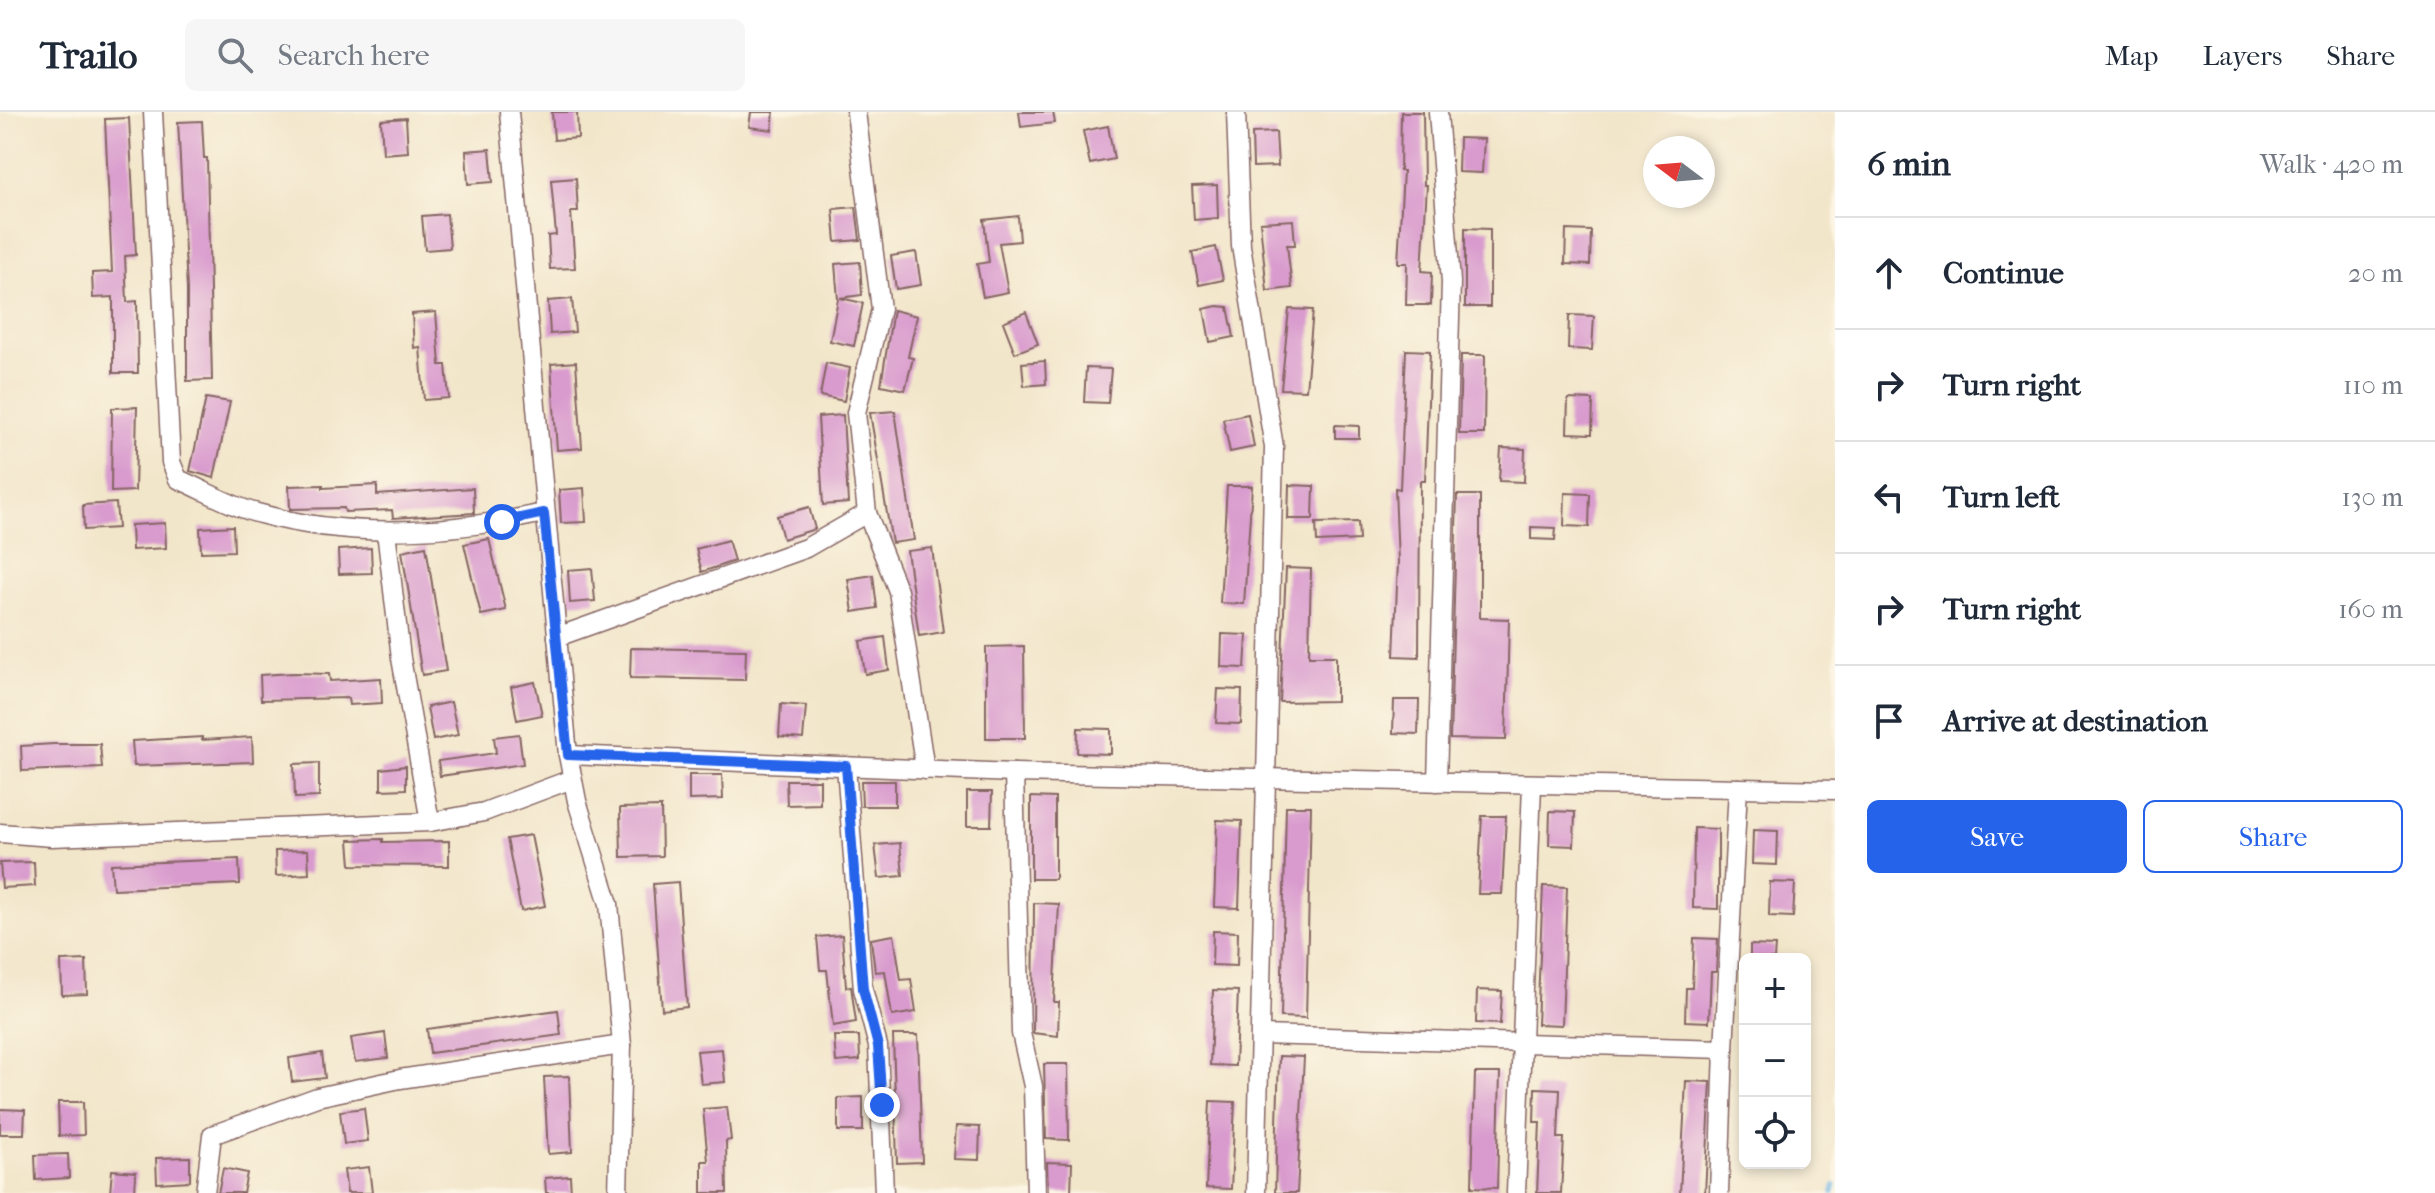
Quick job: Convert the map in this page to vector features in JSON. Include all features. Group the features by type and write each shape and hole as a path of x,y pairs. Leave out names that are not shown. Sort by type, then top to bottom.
{"street":[{"path":"153,112 171,462 178,479 256,513 334,528 386,531 502,522 544,513"},
{"path":"509,112 568,755 572,779 609,904 622,1045 618,1193"},
{"path":"856,112 881,309 856,413 867,513 898,591 925,770"},
{"path":"1236,112 1241,246 1274,447 1256,1193"},
{"path":"1437,782 1451,282 1438,112"},
{"path":"557,637 806,548 867,513"},
{"path":"386,531 401,658 430,822"},
{"path":"568,755 1014,773 1835,790"},
{"path":"846,766 863,989 878,1046 884,1193"},
{"path":"1014,773 1021,1033 1033,1086 1036,1193"},
{"path":"0,833 68,837 430,822 484,812 572,779"},
{"path":"1516,1193 1532,785"},
{"path":"1719,1193 1738,788"},
{"path":"1261,1035 1724,1049"},
{"path":"205,1193 212,1135 317,1097 400,1079 622,1045"}],"building":[{"path":"552,112 577,112 578,138 554,140"},
{"path":"751,112 774,112 772,130 749,127"},
{"path":"1019,112 1053,112 1055,123 1021,127"},
{"path":"1401,112 1423,112 1424,185 1427,185 1422,271 1432,272 1431,305 1406,305 1407,263 1398,263 1403,171 1400,171"},
{"path":"129,118 136,255 125,256 127,302 137,301 138,373 113,373 113,297 93,298 92,273 112,272 105,119"},
{"path":"406,118 408,152 383,154 381,120"},
{"path":"202,121 204,158 207,158 212,380 187,381 187,289 178,122"},
{"path":"1108,126 1114,159 1090,164 1083,131"},
{"path":"1276,132 1278,166 1253,167 1252,133"},
{"path":"1459,138 1484,139 1482,173 1458,172"},
{"path":"490,149 493,182 468,184 466,151"},
{"path":"576,178 578,212 571,212 575,268 550,269 548,236 556,235 551,180"},
{"path":"1217,185 1218,218 1194,220 1192,186"},
{"path":"856,207 860,240 836,242 833,209"},
{"path":"447,214 450,248 425,250 422,216"},
{"path":"1018,216 1020,241 999,243 1008,292 983,297 977,264 989,262 984,220"},
{"path":"1293,220 1295,245 1287,245 1292,288 1267,291 1260,222"},
{"path":"1465,228 1490,229 1490,307 1465,307"},
{"path":"1566,230 1591,231 1590,265 1565,264"},
{"path":"1216,247 1223,280 1199,285 1192,252"},
{"path":"916,252 921,285 896,289 891,256"},
{"path":"860,262 862,295 840,298 863,303 854,346 830,341 838,299 835,264"},
{"path":"572,299 575,332 550,334 548,301"},
{"path":"1228,307 1234,337 1210,342 1204,309"},
{"path":"1289,309 1313,310 1306,390 1281,389"},
{"path":"893,310 917,316 908,357 913,358 905,390 881,385"},
{"path":"436,312 440,365 446,365 449,398 424,400 420,347 414,348 412,314"},
{"path":"1026,312 1038,344 1015,353 1003,322"},
{"path":"1569,315 1594,316 1592,350 1568,349"},
{"path":"1406,350 1430,351 1425,481 1420,481 1419,657 1394,656 1398,562 1395,488 1400,489"},
{"path":"1461,355 1485,355 1484,434 1459,434"},
{"path":"1045,361 1046,384 1024,386 1022,363"},
{"path":"576,362 582,448 557,450 551,364"},
{"path":"826,363 850,368 844,401 820,396"},
{"path":"1086,368 1111,369 1108,403 1084,402"},
{"path":"206,398 230,402 214,478 190,471"},
{"path":"1568,399 1593,400 1592,434 1567,433"},
{"path":"137,407 135,491 111,492 112,408"},
{"path":"895,411 914,540 892,543 870,413"},
{"path":"1248,414 1254,447 1230,452 1223,419"},
{"path":"843,415 848,503 823,505 818,417"},
{"path":"1335,425 1359,426 1359,438 1335,438"},
{"path":"1501,448 1525,449 1524,482 1499,481"},
{"path":"323,485 323,488 377,485 377,495 473,488 474,513 393,518 392,510 345,512 344,508 290,509 289,486"},
{"path":"1289,485 1314,486 1313,519 1288,519"},
{"path":"1227,486 1252,486 1244,604 1220,603"},
{"path":"584,488 586,522 561,523 559,490"},
{"path":"1565,493 1590,494 1589,527 1564,526"},
{"path":"1457,495 1480,495 1480,618 1509,619 1506,740 1450,739"},
{"path":"116,503 118,528 84,530 83,505"},
{"path":"809,507 815,529 783,539 777,516"},
{"path":"1358,522 1359,540 1317,542 1316,523"},
{"path":"165,523 166,548 132,550 131,525"},
{"path":"233,526 234,551 201,552 200,528"},
{"path":"1531,527 1556,528 1555,540 1531,539"},
{"path":"489,539 506,610 481,615 464,544"},
{"path":"728,540 734,561 702,572 696,549"},
{"path":"426,546 446,671 422,675 402,551"},
{"path":"371,548 372,573 339,574 338,550"},
{"path":"932,548 943,632 919,636 907,551"},
{"path":"592,568 595,601 570,603 568,570"},
{"path":"1286,568 1311,569 1309,656 1336,656 1336,701 1280,702"},
{"path":"873,575 877,608 853,612 848,579"},
{"path":"1222,634 1247,635 1245,668 1221,667"},
{"path":"885,637 889,670 865,674 860,641"},
{"path":"1024,646 1025,738 986,738 986,647"},
{"path":"631,648 746,650 745,680 630,678"},
{"path":"329,674 330,681 381,678 382,703 349,705 348,698 261,700 260,675"},
{"path":"535,682 542,715 517,720 511,687"},
{"path":"1218,689 1242,690 1241,724 1216,723"},
{"path":"1394,700 1419,700 1418,734 1393,733"},
{"path":"451,702 458,735 433,740 427,707"},
{"path":"781,704 806,706 803,739 779,737"},
{"path":"1078,728 1111,729 1111,754 1077,753"},
{"path":"519,734 523,764 440,776 438,761 496,753 494,737"},
{"path":"202,737 202,740 252,737 253,762 134,766 132,741"},
{"path":"100,744 102,768 22,771 21,746"},
{"path":"319,763 319,797 295,798 294,764"},
{"path":"406,766 406,789 381,790 381,769"},
{"path":"689,775 722,775 723,799 689,800"},
{"path":"786,780 820,780 820,804 787,805"},
{"path":"861,781 895,781 895,806 862,806"},
{"path":"967,792 992,792 991,826 967,826"},
{"path":"1031,797 1055,798 1055,879 1031,879"},
{"path":"1286,806 1311,806 1306,1018 1281,1017"},
{"path":"661,807 662,856 621,857 620,808"},
{"path":"1550,811 1575,812 1574,846 1549,845"},
{"path":"1482,816 1506,816 1502,894 1478,894"},
{"path":"1217,820 1242,821 1239,908 1214,907"},
{"path":"1694,828 1718,829 1718,909 1693,908"},
{"path":"1753,830 1778,831 1777,865 1752,864"},
{"path":"531,835 545,906 521,911 507,839"},
{"path":"383,839 383,842 449,841 449,866 351,865 349,840"},
{"path":"900,843 903,876 879,878 875,845"},
{"path":"308,850 309,874 276,876 275,851"},
{"path":"239,859 240,884 113,889 111,864"},
{"path":"34,862 35,886 2,888 0,863"},
{"path":"678,882 687,1007 662,1010 653,884"},
{"path":"1770,882 1795,883 1793,917 1769,916"},
{"path":"1543,886 1567,887 1562,1025 1537,1024"},
{"path":"1034,903 1059,904 1054,1002 1059,1002 1058,1036 1033,1033"},
{"path":"1213,931 1238,932 1237,966 1212,965"},
{"path":"842,935 846,987 851,986 856,1022 833,1026 827,970 820,970 817,937"},
{"path":"894,935 901,980 911,979 916,1012 892,1016 885,971 875,972 871,939"},
{"path":"1694,938 1718,939 1716,972 1711,972 1709,1022 1685,1021 1686,988 1692,988"},
{"path":"1750,945 1775,946 1774,953 1750,953"},
{"path":"86,960 87,994 62,995 61,961"},
{"path":"1213,990 1238,991 1235,1066 1210,1065"},
{"path":"1477,990 1502,991 1500,1024 1476,1023"},
{"path":"558,1010 561,1035 430,1053 427,1029"},
{"path":"385,1033 388,1058 355,1062 351,1038"},
{"path":"893,1035 918,1035 922,1162 897,1163"},
{"path":"834,1036 859,1036 860,1060 836,1062"},
{"path":"722,1049 725,1082 701,1084 697,1051"},
{"path":"322,1053 325,1078 292,1082 289,1058"},
{"path":"1279,1056 1304,1057 1297,1193 1275,1193"},
{"path":"1044,1064 1068,1064 1069,1140 1046,1139"},
{"path":"1475,1073 1500,1073 1497,1188 1472,1187"},
{"path":"569,1076 572,1152 548,1154 544,1077"},
{"path":"1686,1081 1711,1082 1705,1193 1680,1193"},
{"path":"1535,1088 1560,1089 1558,1138 1564,1138 1561,1193 1537,1193 1540,1122 1534,1122"},
{"path":"863,1097 863,1131 838,1131 838,1098"},
{"path":"1210,1101 1235,1102 1231,1189 1206,1188"},
{"path":"58,1102 83,1102 84,1135 59,1136"},
{"path":"727,1107 731,1140 726,1141 727,1193 702,1193 702,1161 708,1161 703,1109"},
{"path":"364,1108 368,1141 344,1144 340,1111"},
{"path":"0,1109 25,1110 24,1134 0,1134"},
{"path":"956,1126 980,1127 979,1160 954,1159"},
{"path":"68,1154 69,1178 36,1180 35,1155"},
{"path":"190,1157 190,1181 157,1183 156,1158"},
{"path":"1047,1162 1072,1163 1071,1193 1048,1193"},
{"path":"369,1167 372,1193 347,1193 344,1170"},
{"path":"223,1168 247,1173 243,1193 218,1193"},
{"path":"112,1170 136,1172 135,1193 110,1193"},
{"path":"570,1176 571,1193 546,1193 545,1178"}],"waterway":[{"path":"1833,1193 1835,1185"}],"route":[{"path":"502,522 544,513 568,755 846,766 863,989 878,1046 882,1105"}]}
